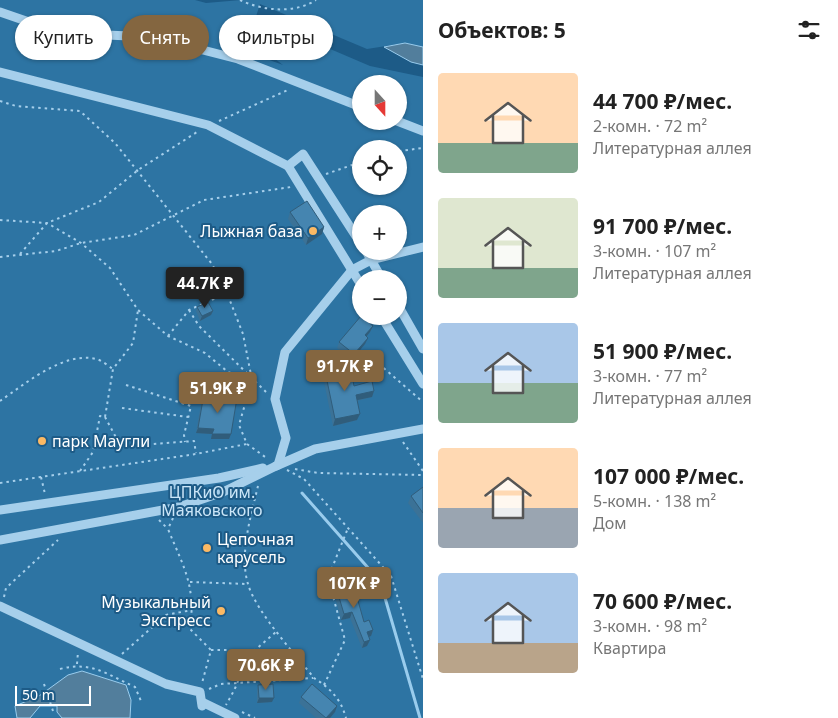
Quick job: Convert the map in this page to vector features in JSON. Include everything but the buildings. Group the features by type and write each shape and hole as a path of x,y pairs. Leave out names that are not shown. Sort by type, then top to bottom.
{"street":[{"path":"0,12 61,33 152,37 238,59 352,103"},
{"path":"0,72 208,125 288,166 352,270"},
{"path":"408,125 423,131"},
{"path":"288,166 304,154 352,230"},
{"path":"407,251 423,247"},
{"path":"278,465 286,438 275,399 285,352 352,270 371,260 377,270"},
{"path":"407,321 423,349"},
{"path":"386,325 423,384"},
{"path":"0,540 179,507 223,492 315,449 423,429"},
{"path":"0,510 219,478 278,465"},
{"path":"1,607 116,659 166,684 200,692 202,704 235,718"}],"path":[{"path":"240,0 254,6 283,10 308,5 316,0"},
{"path":"0,101 16,106 80,111 115,143 212,264 227,293 243,334 252,380 239,425 247,444 278,465 304,479 391,576 423,680"},
{"path":"407,150 423,148"},
{"path":"319,177 352,165"},
{"path":"0,220 47,223 99,202 138,170"},
{"path":"0,257 56,251 81,243 134,235 204,200 299,185"},
{"path":"47,223 81,243 110,268 138,310 168,336 205,352 228,372 252,380"},
{"path":"20,254 47,223"},
{"path":"168,336 189,310 227,293"},
{"path":"138,310 133,343 113,369 105,417 119,443 126,446 194,441 196,454"},
{"path":"189,310 200,326 252,380 275,399"},
{"path":"364,351 423,402"},
{"path":"0,401 54,366 78,359 97,359 113,369"},
{"path":"126,385 191,406 185,442"},
{"path":"122,408 188,417"},
{"path":"80,471 93,452 100,416 105,417"},
{"path":"398,434 423,471"},
{"path":"0,483 196,454 247,444"},
{"path":"278,465 318,473 423,476"},
{"path":"42,477 45,496"},
{"path":"258,486 246,533 248,584 263,611 314,678 324,684 342,703 346,718"},
{"path":"179,507 168,529 190,582 192,610 190,629 211,650 229,650 237,657 239,664 239,683 226,705"},
{"path":"324,684 344,640 328,578 348,527"},
{"path":"1,607 6,588 71,528"},
{"path":"190,582 248,584"},
{"path":"116,659 166,615 192,610"},
{"path":"239,664 277,630"},
{"path":"200,692 211,650"},
{"path":"60,669 76,665 88,666 135,687 141,701"},
{"path":"200,692 221,684 314,678"},
{"path":"44,684 53,711"}],"green space":[{"name":"ЦПКиО им. Маяковского","path":"0,0 195,0 206,3 241,0 423,0 423,47 405,43 367,49 333,35 333,15 286,15 260,4 256,15 219,15 219,60 269,60 283,65 276,60 333,60 333,50 370,66 423,77 423,718 0,718"}],"shaded area":[{"path":"405,43 423,47 423,65 411,62 384,47"},
{"path":"82,671 126,685 131,700 130,718 62,718 57,712 57,706 40,706 30,718 17,718 15,706 39,696 68,675"}],"waterway":[{"path":"302,493 370,570 383,591 420,718"}],"place":[{"name":"Лыжная база","path":"313,231"},
{"name":"парк Маугли","path":"42,441"},
{"name":"Цепочная карусель","path":"207,548"},
{"name":"Музыкальный Экспресс","path":"221,611"}]}
